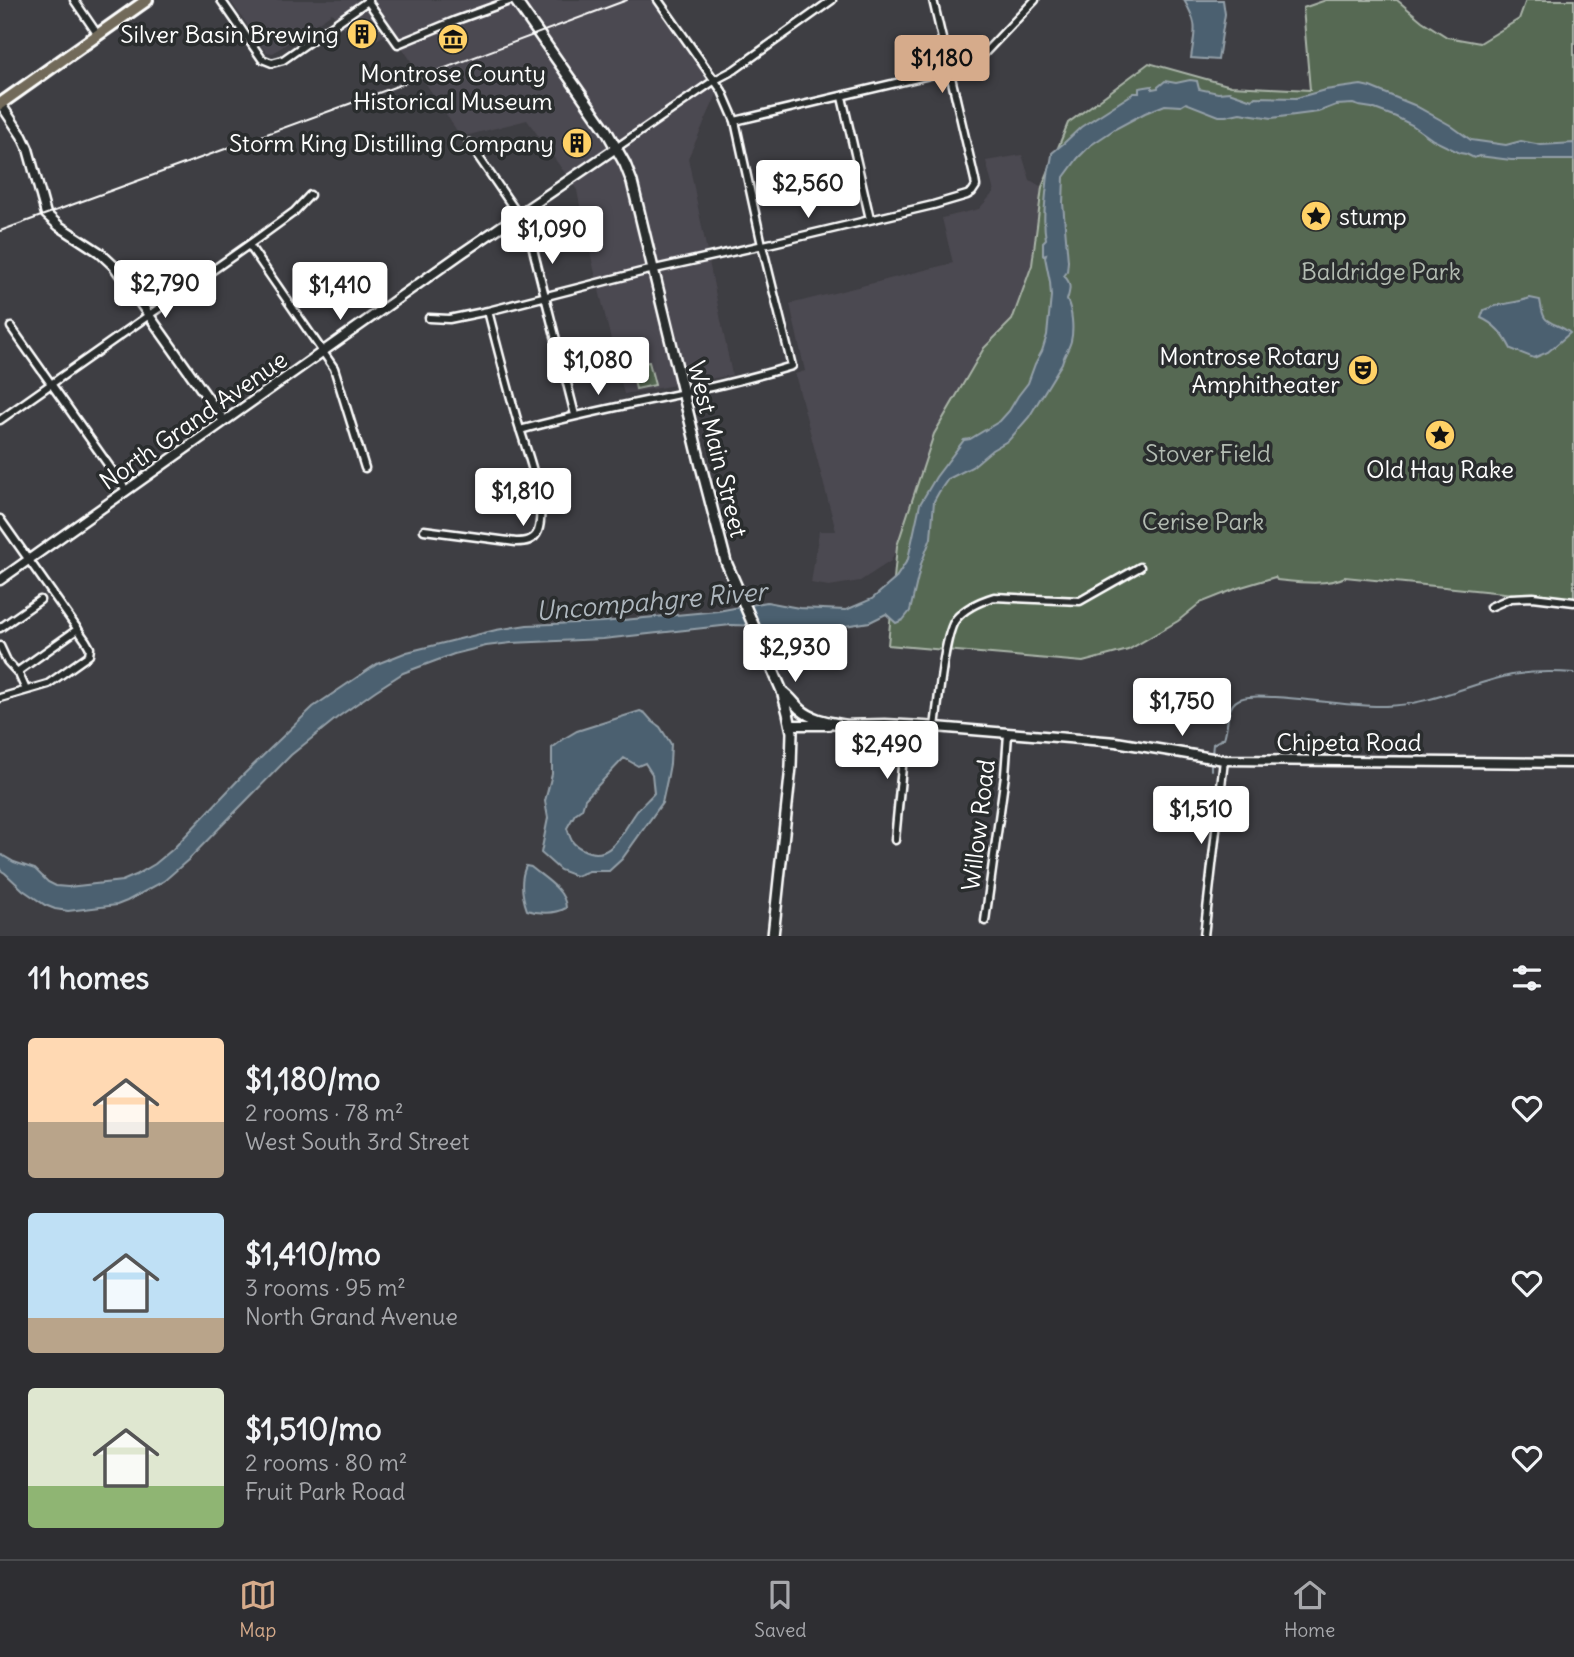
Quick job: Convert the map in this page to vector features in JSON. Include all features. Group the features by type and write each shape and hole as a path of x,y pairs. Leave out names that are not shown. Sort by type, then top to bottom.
{"highway":[{"path":"0,103 147,0"}],"main road":[{"name":"West Main Street","path":"514,0 593,109 632,182 726,562 782,691 791,724 791,767 773,936"},
{"path":"782,691 811,716 844,725"}],"street":[{"path":"74,0 98,34"},
{"path":"221,0 262,59 272,63 283,60 368,0 398,44 514,0"},
{"path":"520,430 792,366 735,121 715,80 657,0"},
{"path":"616,148 715,80 734,70 832,0"},
{"path":"429,318 449,319 488,311 962,198 972,192 976,186 933,0"},
{"path":"735,121 968,66 976,62 1035,0"},
{"path":"842,97 870,219"},
{"path":"0,103 28,149 46,214 109,260 224,421"},
{"path":"469,143 528,229 575,415"},
{"name":"North Grand Avenue","path":"0,580 462,253 616,148"},
{"path":"0,420 294,212 310,195"},
{"path":"248,245 334,368 365,468"},
{"path":"424,530 525,542 535,536 540,522 538,491 488,311"},
{"path":"11,327 126,490"},
{"path":"0,519 90,648 89,655 48,684 0,698"},
{"path":"936,727 947,637 954,620 966,610 994,597 1080,601 1140,567"},
{"path":"1490,607 1511,598 1533,597 1574,602"},
{"path":"0,628 40,600"},
{"path":"17,672 78,629"},
{"path":"0,646 26,690"},
{"name":"Chipeta Road","path":"791,724 936,727 1116,742 1224,760 1574,763"},
{"path":"895,840 906,725"},
{"name":"Willow Road","path":"985,921 1008,734"},
{"path":"1205,936 1224,760"}],"shaded area":[{"path":"230,0 659,0 718,92 688,158 732,375 624,394 577,190 527,120 461,137 392,32 359,48 332,13 273,53 266,52"},
{"path":"1022,155 1030,180 1042,187 1032,265 1012,320 984,348 891,561 860,581 829,586 811,583 819,531 836,531 795,374 805,371 790,304 953,263 942,218 979,209 994,192 986,161"}],"green space":[{"name":"Baldridge Park","path":"1326,0 1397,0 1447,37 1480,43 1519,19 1526,0 1574,0 1574,600 1345,577 1330,582 1312,583 1277,580 1275,577 1200,603 1178,621 1128,650 1083,662 888,645 897,546 934,434 984,348 1012,320 1032,265 1042,187 1068,123 1149,63 1231,86 1310,90 1303,8"},
{"path":"649,362 655,385 636,389 633,377 626,378 624,367"}],"water":[{"path":"1184,0 1223,0 1225,14 1218,60 1191,58 1195,28"},
{"path":"1165,81 1176,83 1197,81 1199,89 1229,92 1252,100 1255,97 1296,98 1325,90 1361,85 1414,105 1471,140 1506,145 1521,141 1541,145 1574,143 1574,160 1474,158 1433,140 1396,117 1353,104 1272,118 1240,113 1219,116 1186,103 1181,106 1165,105 1145,113 1091,145 1064,177 1063,203 1068,261 1064,276 1070,287 1067,300 1072,320 1070,344 1062,363 1029,417 1009,440 972,467 948,479 939,492 934,501 931,538 921,564 910,611 903,620 896,623 886,614 870,622 832,628 731,625 603,639 511,643 454,654 403,673 338,717 291,755 164,881 127,901 117,905 68,911 55,909 23,890 0,870 0,854 35,869 56,886 122,881 136,875 173,849 240,778 313,707 377,664 407,652 527,625 602,622 718,611 767,602 799,608 846,610 872,599 895,579 908,559 920,504 936,477 964,440 1000,421 1009,411 1028,383 1042,351 1047,335 1051,296 1043,242 1046,239 1045,207 1052,153 1081,127 1134,93 1139,93 1139,88 1152,86 1152,89 1158,88"},
{"path":"1530,298 1540,300 1547,320 1570,333 1548,352 1534,358 1511,349 1499,330 1481,318 1484,310"},
{"path":"640,711 660,727 671,744 662,803 622,859 609,871 589,871 576,876 560,870 541,853 548,818 545,801 552,774 552,748 577,731","holes":["624,758 638,766 645,763 652,774 654,793 637,811 614,845 600,853 592,853 576,845 567,828 575,814 582,809 585,799"]},
{"path":"526,866 531,867 558,890 566,908 547,913 527,910 522,888"}],"waterway":[{"path":"1212,755 1213,744 1224,738 1233,704 1247,697 1358,705 1400,705 1428,700 1515,674 1574,673"},
{"path":"1211,760 1211,770"}],"railway":[{"path":"0,231 627,0"}],"place":[{"name":"Silver Basin Brewing","path":"362,34"},
{"name":"Montrose County Historical Museum","path":"453,39"},
{"name":"Storm King Distilling Company","path":"577,143"},
{"name":"stump","path":"1316,216"},
{"name":"Montrose Rotary Amphitheater","path":"1363,370"},
{"name":"Old Hay Rake","path":"1440,435"}],"park label":[{"name":"Stover Field","path":"1208,453"},
{"name":"Cerise Park","path":"1203,521"}],"water label":[{"name":"Uncompahgre River","path":"651,601"}]}
